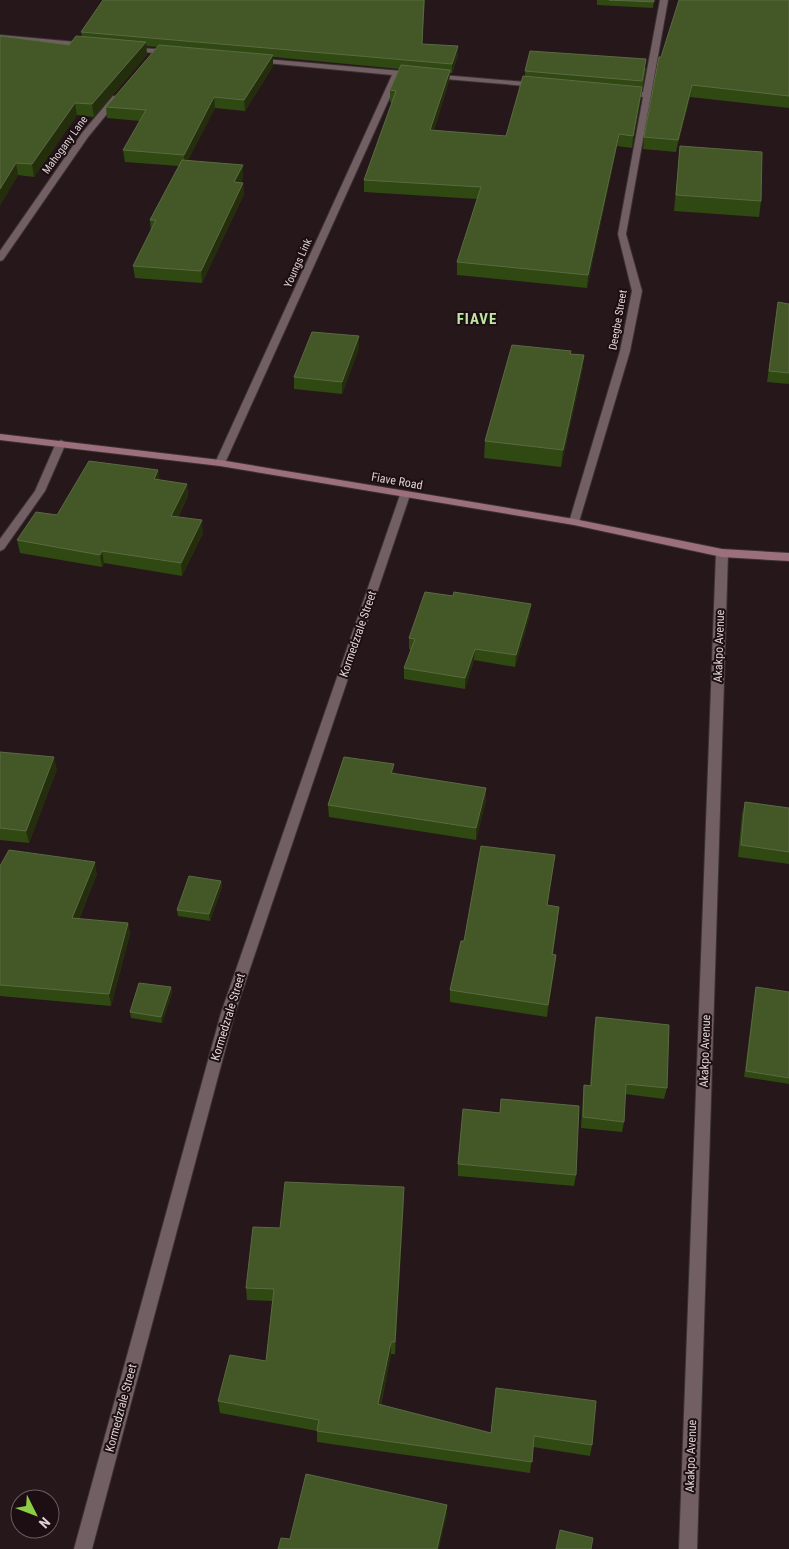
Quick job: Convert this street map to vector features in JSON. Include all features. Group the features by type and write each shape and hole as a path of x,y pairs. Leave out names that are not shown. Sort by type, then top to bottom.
{"street":[{"name":"Deegbe Street","path":"574,522 625,351 637,291 622,234 664,0"},
{"path":"0,37 98,46"},
{"path":"118,48 176,53"},
{"path":"150,59 157,51"},
{"path":"243,59 551,86"},
{"name":"Youngs Link","path":"220,462 397,73"},
{"name":"Mahogany Lane","path":"0,258 85,135 124,89"},
{"path":"618,92 647,95"},
{"name":"Fiave Road","path":"0,437 220,462 405,495 574,522 722,553 789,557"},
{"path":"0,547 40,491 61,443"},
{"name":"Kormedzrale Street","path":"83,1549 228,1013 405,495"},
{"name":"Akakpo Avenue","path":"688,1549 722,553"}],"building":[{"path":"103,0 424,0 422,44 458,46 452,64 81,32"},
{"path":"609,0 654,0 654,2"},
{"path":"679,0 789,0 789,96 692,85 678,140 644,137 659,57 661,57"},
{"path":"0,36 69,45 76,36 146,42 92,104 75,103 32,164 16,163 0,189"},
{"path":"159,45 273,55 244,100 214,97 184,155 123,150 146,110 106,107"},
{"path":"530,51 646,59 642,81 525,71"},
{"path":"401,65 450,70 430,130 506,136 523,76 642,87 633,136 619,134 588,275 457,262 481,187 364,180 396,91 390,90"},
{"path":"680,146 762,152 761,201 676,195"},
{"path":"182,160 243,165 234,182 243,183 201,271 133,266 156,220 150,220"},
{"path":"778,302 789,304 789,373 769,371"},
{"path":"312,332 359,336 342,382 294,377"},
{"path":"512,345 571,351 570,354 584,355 563,450 485,441"},
{"path":"89,461 158,470 154,479 187,484 171,516 202,520 181,563 102,551 100,555 17,540 36,512 57,515"},
{"path":"425,592 453,596 454,592 531,604 516,655 475,649 465,678 404,668 415,639 409,638"},
{"path":"0,752 54,757 26,831 0,828"},
{"path":"344,757 394,764 391,773 486,788 476,828 328,805"},
{"path":"745,802 789,808 789,852 741,845"},
{"path":"481,846 555,855 547,905 559,907 552,954 556,955 548,1005 450,990 461,941 464,941"},
{"path":"9,850 95,862 72,918 128,923 109,994 0,985 0,866"},
{"path":"189,876 221,881 209,914 177,910"},
{"path":"139,983 171,987 161,1017 130,1012"},
{"path":"756,987 789,992 789,1078 746,1071"},
{"path":"596,1017 669,1025 667,1088 626,1084 624,1122 583,1117 584,1085 591,1086"},
{"path":"501,1099 579,1106 576,1175 458,1164 463,1109 500,1113"},
{"path":"285,1182 404,1187 395,1342 391,1342 378,1404 491,1433 496,1388 596,1401 592,1445 534,1436 532,1462 317,1431 319,1420 218,1401 230,1355 266,1361 274,1289 246,1288 253,1227 280,1228"},
{"path":"306,1474 447,1505 437,1549 278,1549 281,1538 290,1539"},
{"path":"560,1530 593,1538 591,1549 556,1549"}],"district":[{"name":"FIAVE","path":"477,319"}]}
